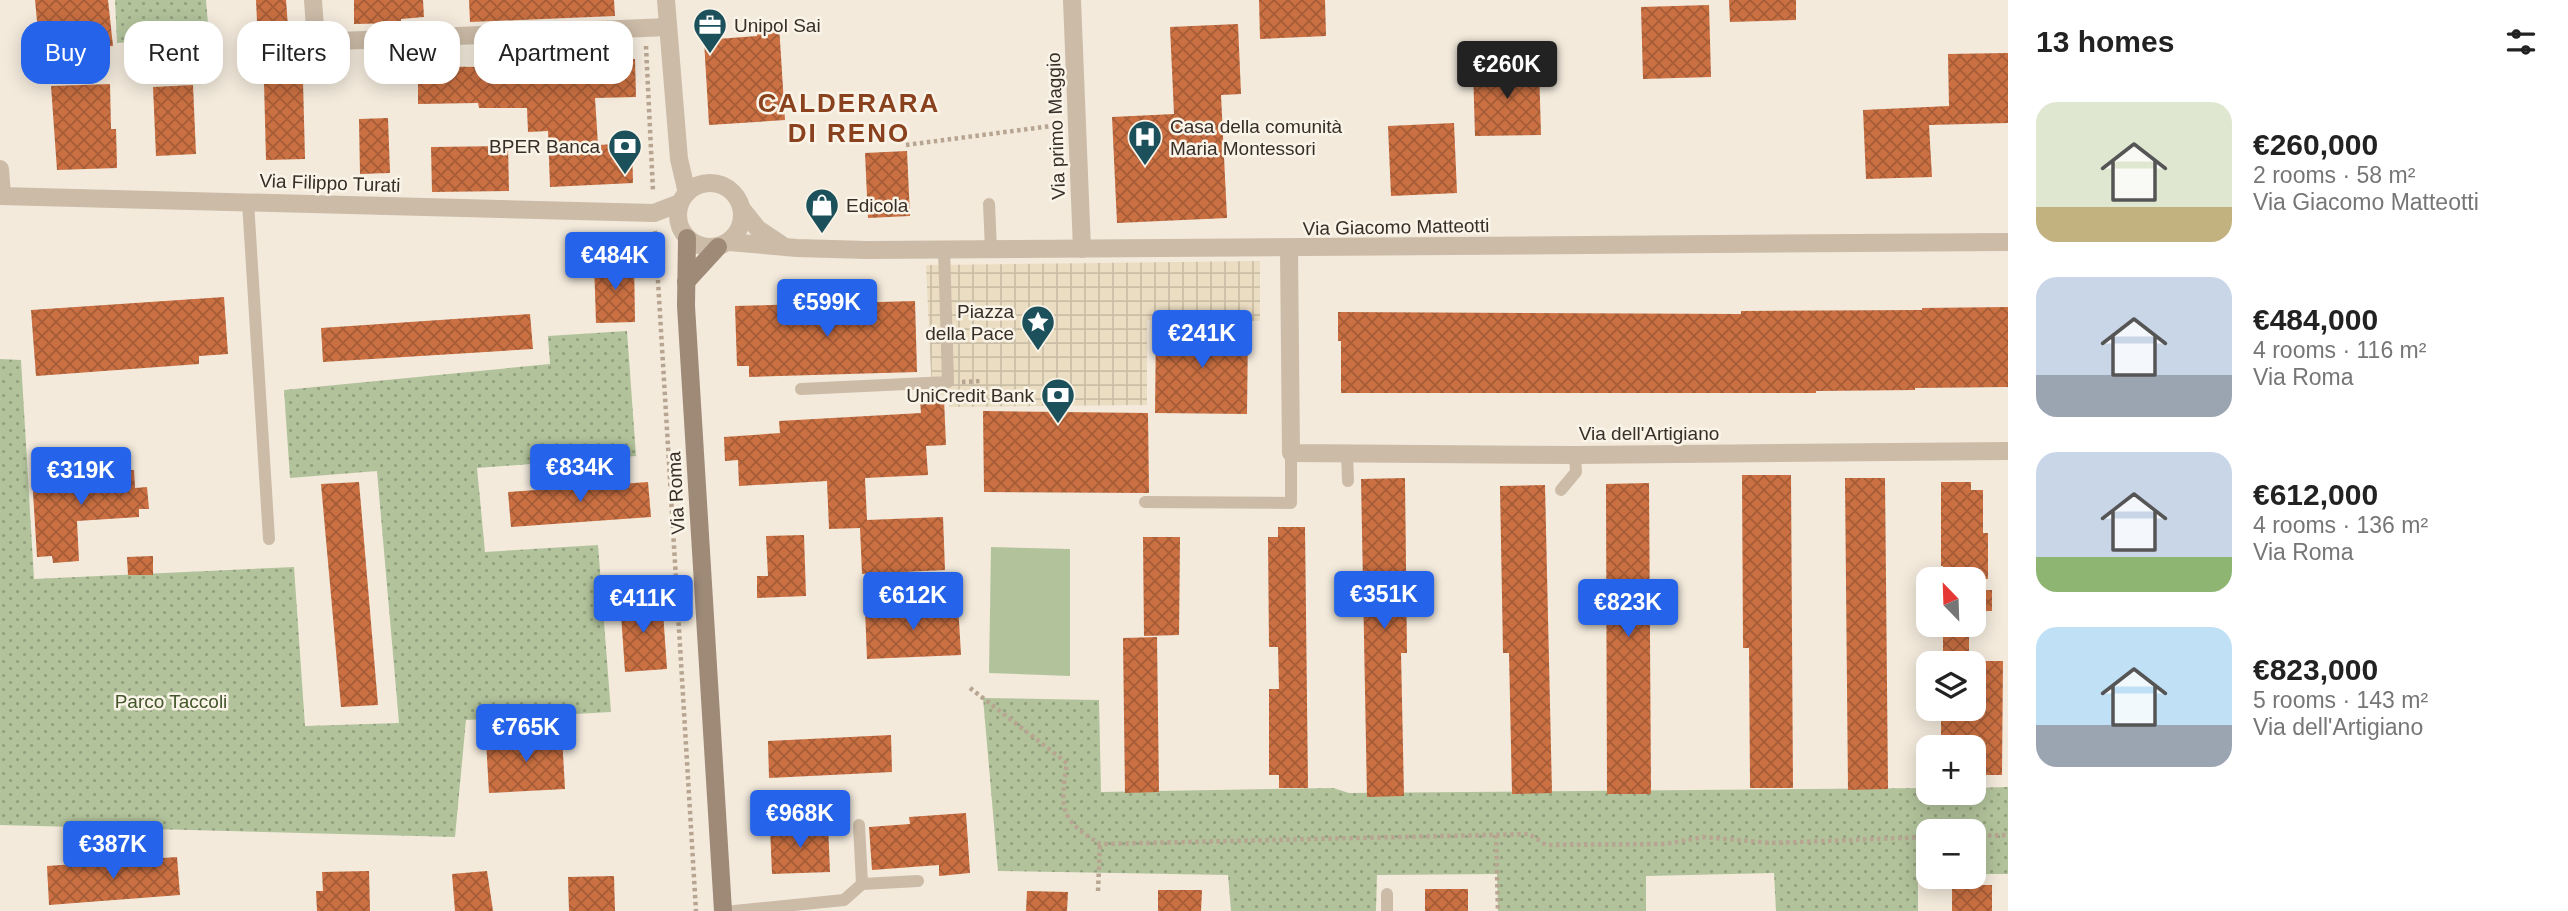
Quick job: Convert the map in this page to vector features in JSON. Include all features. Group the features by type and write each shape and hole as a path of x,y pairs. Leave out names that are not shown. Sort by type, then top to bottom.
{"street":[{"path":"313,0 316,42 668,27"},
{"path":"666,0 683,198 683,231 707,248 724,244"},
{"name":"Via primo Maggio","path":"1072,0 1082,249"},
{"path":"679,149 693,169 710,183 727,188 740,201 742,209 741,227 686,282"},
{"path":"0,169 1,196"},
{"path":"683,198 698,186 710,183"},
{"name":"Via Filippo Turati","path":"1,196 248,202 657,222 683,231"},
{"name":"Via Filippo Turati","path":"657,222 683,198"},
{"path":"742,209 758,229 785,247"},
{"name":"Via Roma","path":"683,231 723,911"},
{"name":"Via Giacomo Matteotti","path":"724,244 867,250 2008,242"},
{"path":"1289,249 1291,453"},
{"name":"Via dell'Artigiano","path":"1291,453 1575,455 2008,451"}],"lane":[{"path":"248,202 269,539"},
{"path":"989,204 991,249"},
{"path":"801,389 948,382 944,249"},
{"path":"1145,502 1291,503 1291,453"},
{"path":"1347,453 1348,481"},
{"path":"1561,491 1576,472 1575,455"},
{"path":"859,825 862,884"},
{"path":"734,911 844,900 862,884 918,881"},
{"path":"1387,894 1387,911"}],"path":[{"path":"645,28 653,191"},
{"path":"906,145 1077,123"},
{"path":"657,222 696,911"},
{"path":"970,688 1067,763 1061,801 1077,830 1100,844 1529,834 1546,845 1665,844 1704,836 1772,843 1916,837"},
{"path":"1496,835 1498,911"},
{"path":"1986,836 2008,835"},
{"path":"1098,891 1100,844"}],"green space":[{"path":"115,0 206,0 208,21 124,21 124,42 117,43"},
{"name":"Parco Taccoli","path":"627,331 636,456 477,468 485,552 598,545 611,712 466,720 455,837 0,825 0,359 21,360 34,579 294,567 305,726 399,723 377,471 290,478 284,390 550,364 548,336"},
{"path":"991,547 1070,549 1070,676 989,673"},
{"path":"983,698 1099,700 1101,792 1333,788 1349,793 1916,788 1916,805 1986,805 1986,788 2008,787 2008,874 1986,874 1986,819 1916,819 1918,911 1776,911 1774,873 1646,876 1646,911 1498,911 1497,874 1377,875 1376,911 1231,911 1228,875 998,871"}],"shaded area":[{"name":"Piazza della Pace","path":"1260,261 1260,321 1147,320 1147,405 949,407 948,395 932,395 926,265"}],"building":[{"path":"35,0 108,0 113,46 110,46 110,21 37,21"},
{"path":"256,0 286,0 288,21 257,21"},
{"path":"354,0 423,0 424,17 354,24"},
{"path":"469,0 614,0 615,16 470,22"},
{"path":"1259,0 1325,0 1326,36 1260,39"},
{"path":"1729,0 1796,0 1796,20 1730,22"},
{"path":"1709,5 1711,77 1643,79 1641,7"},
{"path":"1238,24 1241,94 1221,95 1227,218 1117,223 1112,117 1174,114 1170,27"},
{"path":"779,25 785,120 709,125 704,40 757,36 757,26"},
{"path":"2008,53 2008,123 1929,125 1932,177 1866,179 1863,110 1949,106 1948,54"},
{"path":"633,59 636,97 595,98 598,145 632,143 633,183 550,187 548,131 528,132 527,108 479,108 478,103 418,104 418,84 460,84 460,67 474,67 474,84 633,84"},
{"path":"1539,66 1541,135 1475,136 1473,68"},
{"path":"110,84 111,129 116,129 117,168 57,170 51,86"},
{"path":"264,84 303,84 305,159 266,160"},
{"path":"193,85 196,154 156,156 153,87"},
{"path":"388,118 390,173 360,174 359,119"},
{"path":"1454,123 1457,193 1391,196 1388,126"},
{"path":"508,146 509,191 432,192 431,147"},
{"path":"907,151 910,216 868,218 865,153"},
{"path":"634,261 635,322 596,323 594,262"},
{"path":"224,297 228,354 199,356 199,364 36,376 31,310"},
{"path":"915,301 917,372 749,377 749,366 737,366 735,306"},
{"path":"2008,307 2008,387 1816,393 1341,393 1338,312 1741,314 1741,311"},
{"path":"530,314 533,349 323,362 321,328"},
{"path":"1156,326 1248,326 1247,414 1155,413"},
{"path":"944,399 946,445 926,446 928,475 865,478 867,520 943,517 945,570 862,574 860,528 829,529 827,481 739,486 738,460 725,461 724,437 780,433 779,421 921,413 920,401"},
{"path":"983,411 1148,413 1149,493 984,492"},
{"path":"134,470 135,488 147,487 149,509 139,509 139,517 77,521 79,561 53,563 52,556 37,557 32,476"},
{"path":"1742,475 1791,475 1793,788 1750,788 1749,648 1743,648"},
{"path":"1405,478 1407,653 1401,653 1404,796 1367,797 1361,479"},
{"path":"1845,478 1885,478 1888,789 1848,790"},
{"path":"359,482 378,705 341,707 321,484"},
{"path":"648,482 651,517 511,527 508,492"},
{"path":"1941,482 1971,482 1971,490 1983,490 1983,533 1988,533 1988,579 1986,567 1941,566"},
{"path":"1649,483 1651,794 1607,794 1606,484"},
{"path":"1545,485 1552,793 1512,794 1509,653 1503,653 1500,486"},
{"path":"1278,527 1305,527 1308,788 1279,788 1279,775 1269,775 1269,689 1279,689 1278,647 1269,647 1268,537 1278,537"},
{"path":"804,535 806,596 757,598 757,576 768,576 766,536"},
{"path":"1143,537 1180,537 1179,635 1144,636"},
{"path":"153,556 153,575 128,575 127,557"},
{"path":"1986,590 1992,590 1992,611 1986,611"},
{"path":"662,598 667,669 625,672 620,600"},
{"path":"958,604 961,655 867,659 865,608"},
{"path":"1157,637 1159,792 1125,793 1123,638"},
{"path":"1943,637 1969,637 1969,651 1943,651"},
{"path":"1986,661 2003,661 2002,775 1986,775 1986,735 1941,735 1941,721 1986,721"},
{"path":"891,735 892,772 769,778 768,741"},
{"path":"562,736 565,789 489,793 486,740"},
{"path":"966,813 970,873 939,876 939,865 872,870 869,827 910,824 909,817"},
{"path":"828,825 830,872 772,874 770,827"},
{"path":"177,857 180,895 49,905 47,866"},
{"path":"369,871 370,911 317,911 316,891 323,891 322,872"},
{"path":"487,871 493,911 455,911 452,874"},
{"path":"614,876 615,911 569,911 568,877"},
{"path":"1986,885 1992,885 1992,911 1952,911 1952,889 1986,889"},
{"path":"1425,889 1468,889 1468,911 1425,911"},
{"path":"1158,890 1202,890 1201,911 1158,911"},
{"path":"1027,891 1068,892 1067,911 1026,911"}],"place":[{"name":"Unipol Sai","path":"710,55"},
{"name":"Casa della comunità Maria Montessori","path":"1145,167"},
{"name":"BPER Banca","path":"625,176"},
{"name":"Edicola","path":"822,235"},
{"name":"Piazza della Pace","path":"1038,352"},
{"name":"UniCredit Bank","path":"1058,425"}],"district":[{"name":"CALDERARA DI RENO","path":"849,118"}]}
